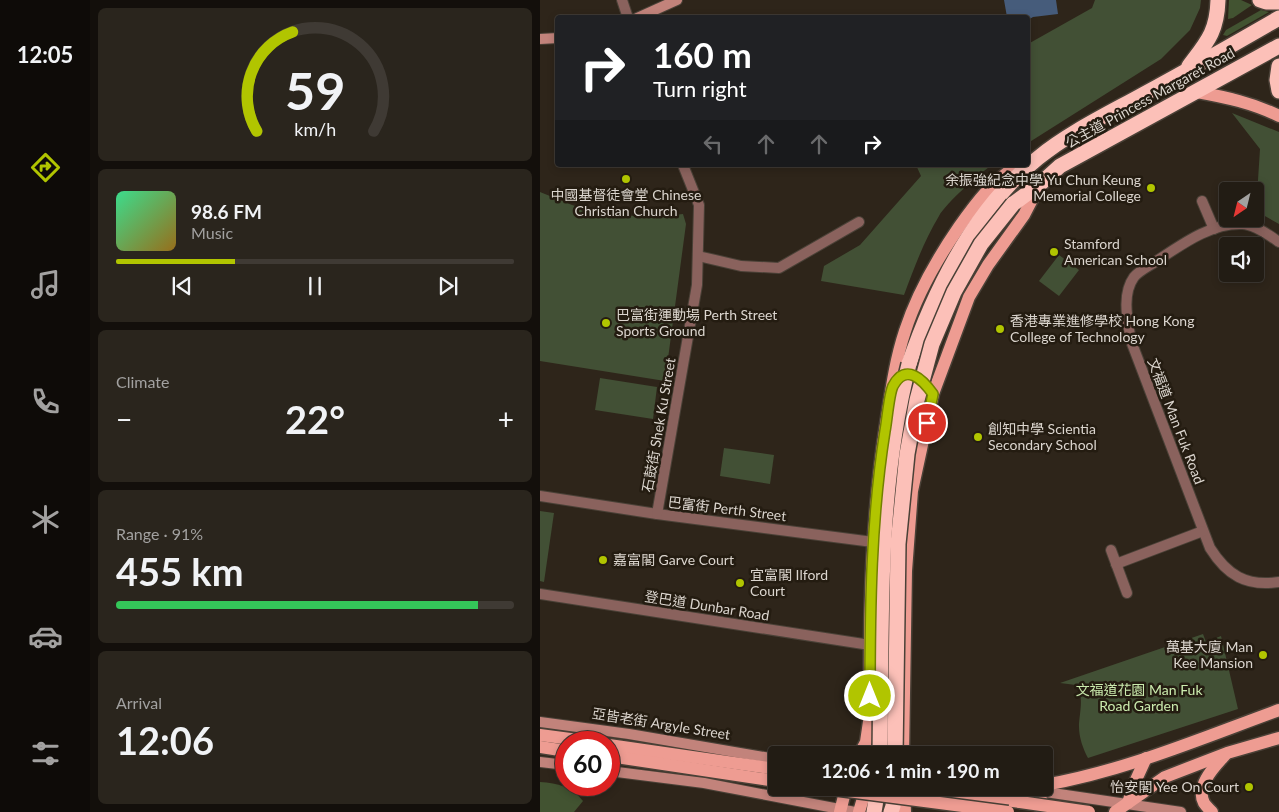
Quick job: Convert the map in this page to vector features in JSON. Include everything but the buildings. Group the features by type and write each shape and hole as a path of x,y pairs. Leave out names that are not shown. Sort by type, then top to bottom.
{"highway":[{"path":"1183,73 1214,29 1218,0"},
{"path":"1260,0 1279,2"},
{"name":"公主道 Princess Margaret Road","path":"1030,165 1060,142 1279,18"},
{"name":"公主道 Princess Margaret Road","path":"895,746 898,544 908,454 917,400 932,344 954,292 982,244 1013,204 1060,166 1279,46"},
{"path":"1279,66 1277,80 1279,91"},
{"name":"公主道 Princess Margaret Road","path":"880,746 883,539 891,455 902,394 918,339 940,286 969,236 1002,192 1028,167"},
{"path":"874,812 877,796"},
{"path":"891,812 894,796"}],"main road":[{"path":"644,15 678,0"},
{"path":"540,39 555,38"},
{"path":"1196,92 1231,98 1257,106 1279,116"},
{"name":"公主道 Princess Margaret Road","path":"1030,159 1060,142"},
{"path":"864,746 870,715 873,542 880,462 897,359 906,330 931,273 948,243 989,188 1004,173 1015,167"},
{"name":"公主道 Princess Margaret Road","path":"903,746 907,557 912,491 933,394 969,297 988,265 1024,215 1040,184"},
{"path":"892,387 901,378 912,375 923,380 933,394"},
{"path":"1053,783 1071,780 1146,758 1279,710"},
{"name":"亞皆老街 Argyle Street","path":"540,722 629,734 768,758"},
{"path":"540,735 555,737"},
{"path":"1115,812 1132,808 1165,777 1227,753 1279,738"},
{"path":"540,747 555,749"},
{"path":"620,747 768,768"},
{"path":"1212,812 1204,802 1202,794 1204,785 1208,776 1227,753"},
{"path":"620,758 768,779"},
{"path":"1132,808 1135,782 1146,758"},
{"path":"540,762 555,764"},
{"path":"620,772 704,783 855,812"},
{"path":"1053,793 1132,808 1181,812"},
{"path":"841,810 844,796"},
{"path":"859,812 864,796"},
{"path":"886,796 1008,812"},
{"path":"904,796 905,812"},
{"path":"970,796 1089,812"},
{"path":"1035,796 1042,801 1042,812"}],"street":[{"path":"622,0 627,15"},
{"name":"石鼓街 Shek Ku Street","path":"657,514 697,285 698,205 685,167"},
{"path":"1202,201 1214,229"},
{"path":"698,256 741,266 779,268 858,222"},
{"name":"文福道 Man Fuk Road","path":"1279,242 1256,228 1244,224 1214,229 1182,244 1134,277 1127,304 1127,319 1131,341 1210,548 1225,568 1239,579 1258,584 1279,582"},
{"name":"巴富街 Perth Street","path":"540,496 657,514 873,542 895,549 907,557"},
{"path":"1116,564 1203,531"},
{"path":"1111,550 1127,593"},
{"name":"登巴道 Dunbar Road","path":"540,594 870,645"}],"green space":[{"path":"1095,0 1201,0 1200,8 1190,30 1161,59 1030,142 1030,43 1092,8"},
{"path":"1229,0 1241,0 1252,5 1233,18 1228,19"},
{"path":"1261,10 1269,12 1227,36 1223,35 1226,30"},
{"path":"1232,113 1279,132 1279,224 1264,216 1264,182 1258,182 1260,149"},
{"path":"917,167 990,167 972,181 943,210 924,245 904,295 821,281 824,266 860,245 921,176"},
{"name":"巴富街運動場 Perth Street Sports Ground","path":"540,192 572,205 613,214 655,216 683,214 686,224 665,381 540,361"},
{"path":"1059,255 1079,270 1059,296 1039,281"},
{"path":"600,378 657,387 653,419 595,410"},
{"path":"724,448 774,455 770,484 720,476"},
{"path":"540,511 554,513 544,582 540,581"},
{"name":"文福道花園 Man Fuk Road Garden","path":"1203,634 1206,642 1221,636 1238,709 1088,758 1080,735 1081,700 1079,689 1076,685 1060,683"},
{"path":"540,782 555,784 555,796 579,796 583,801 574,812 540,812"}],"water":[{"path":"1004,0 1056,0 1058,14 1030,19 1030,15 1007,15"}],"place":[{"name":"中國基督徒會堂 Chinese Christian Church","path":"626,179"},
{"name":"余振強紀念中學 Yu Chun Keung Memorial College","path":"1151,188"},
{"name":"Stamford American School","path":"1054,252"},
{"name":"巴富街運動場 Perth Street Sports Ground","path":"606,323"},
{"name":"香港專業進修學校 Hong Kong College of Technology","path":"1000,329"},
{"name":"創知中學 Scientia Secondary School","path":"978,437"},
{"name":"嘉富閣 Garve Court","path":"603,560"},
{"name":"宜富閣 Ilford Court","path":"740,583"},
{"name":"萬基大廈 Man Kee Mansion","path":"1263,655"},
{"name":"怡安閣 Yee On Court","path":"1249,787"}],"route":[{"path":"870,696 873,542 880,462 892,387 904,376 912,375 919,377 933,394 927,423"}]}
